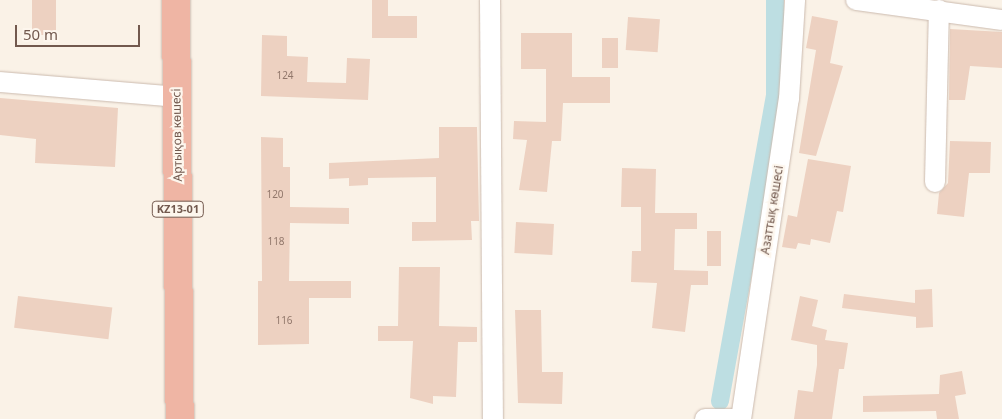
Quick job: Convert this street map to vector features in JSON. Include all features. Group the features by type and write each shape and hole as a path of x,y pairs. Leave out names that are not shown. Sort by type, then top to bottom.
{"highway":[{"name":"Артықов көшесі","path":"176,0 180,419"}],"street":[{"path":"490,0 493,419"},
{"name":"Азаттық көшесі","path":"740,419 789,99 795,0"},
{"path":"856,0 1002,20"},
{"path":"935,182 939,10"},
{"path":"0,82 177,97"},
{"path":"705,419 740,419"}],"building":[{"path":"32,0 56,0 56,35 32,35"},
{"path":"372,0 388,0 388,16 417,16 417,38 372,38"},
{"path":"812,16 838,21 830,63 843,66 816,156 799,153 816,50 806,48"},
{"path":"628,17 660,19 658,52 626,50"},
{"path":"950,29 1002,32 1002,68 970,66 965,100 949,100"},
{"path":"521,33 572,33 572,77 610,77 610,103 563,103 561,141 552,141 547,192 519,190 527,140 513,139 514,121 546,122 546,69 521,69"},
{"path":"262,35 287,36 287,56 308,57 307,82 346,83 347,58 370,59 368,100 261,96"},
{"path":"602,38 618,38 618,68 602,68"},
{"path":"0,98 118,108 115,167 35,163 36,139 0,135"},
{"path":"439,127 477,127 479,221 471,221 472,240 412,241 412,222 436,222 436,177 368,178 368,185 349,186 349,178 329,179 329,163 439,158"},
{"path":"261,137 283,138 283,167 290,167 290,207 349,208 349,224 290,223 289,281 351,281 351,298 309,298 309,344 258,345 258,281 262,281"},
{"path":"950,141 991,142 990,173 969,173 964,217 937,214 939,193 948,183"},
{"path":"808,159 851,166 843,212 837,211 830,243 811,239 810,245 798,243 796,249 782,247 788,215 797,217"},
{"path":"622,168 656,169 655,213 697,213 697,229 675,229 674,270 708,271 708,285 691,285 685,332 652,328 657,283 631,282 632,251 641,251 641,207 621,207"},
{"path":"516,222 554,224 552,255 514,253"},
{"path":"707,231 721,231 721,266 707,266"},
{"path":"399,267 440,267 439,326 477,327 477,342 458,342 456,397 433,396 433,404 410,398 413,341 378,341 378,326 398,326"},
{"path":"932,289 933,327 916,328 916,317 842,308 844,294 915,303 915,290"},
{"path":"18,296 112,308 108,339 14,328"},
{"path":"800,296 818,300 812,326 827,330 825,340 848,343 844,369 839,369 832,419 794,419 798,390 813,392 817,365 817,345 791,340"},
{"path":"515,310 541,310 542,372 563,372 562,404 518,403"},
{"path":"962,371 966,394 955,396 959,419 937,419 936,411 863,412 863,396 939,394 940,375"}],"waterway":[{"path":"720,401 775,94 775,0"}]}
